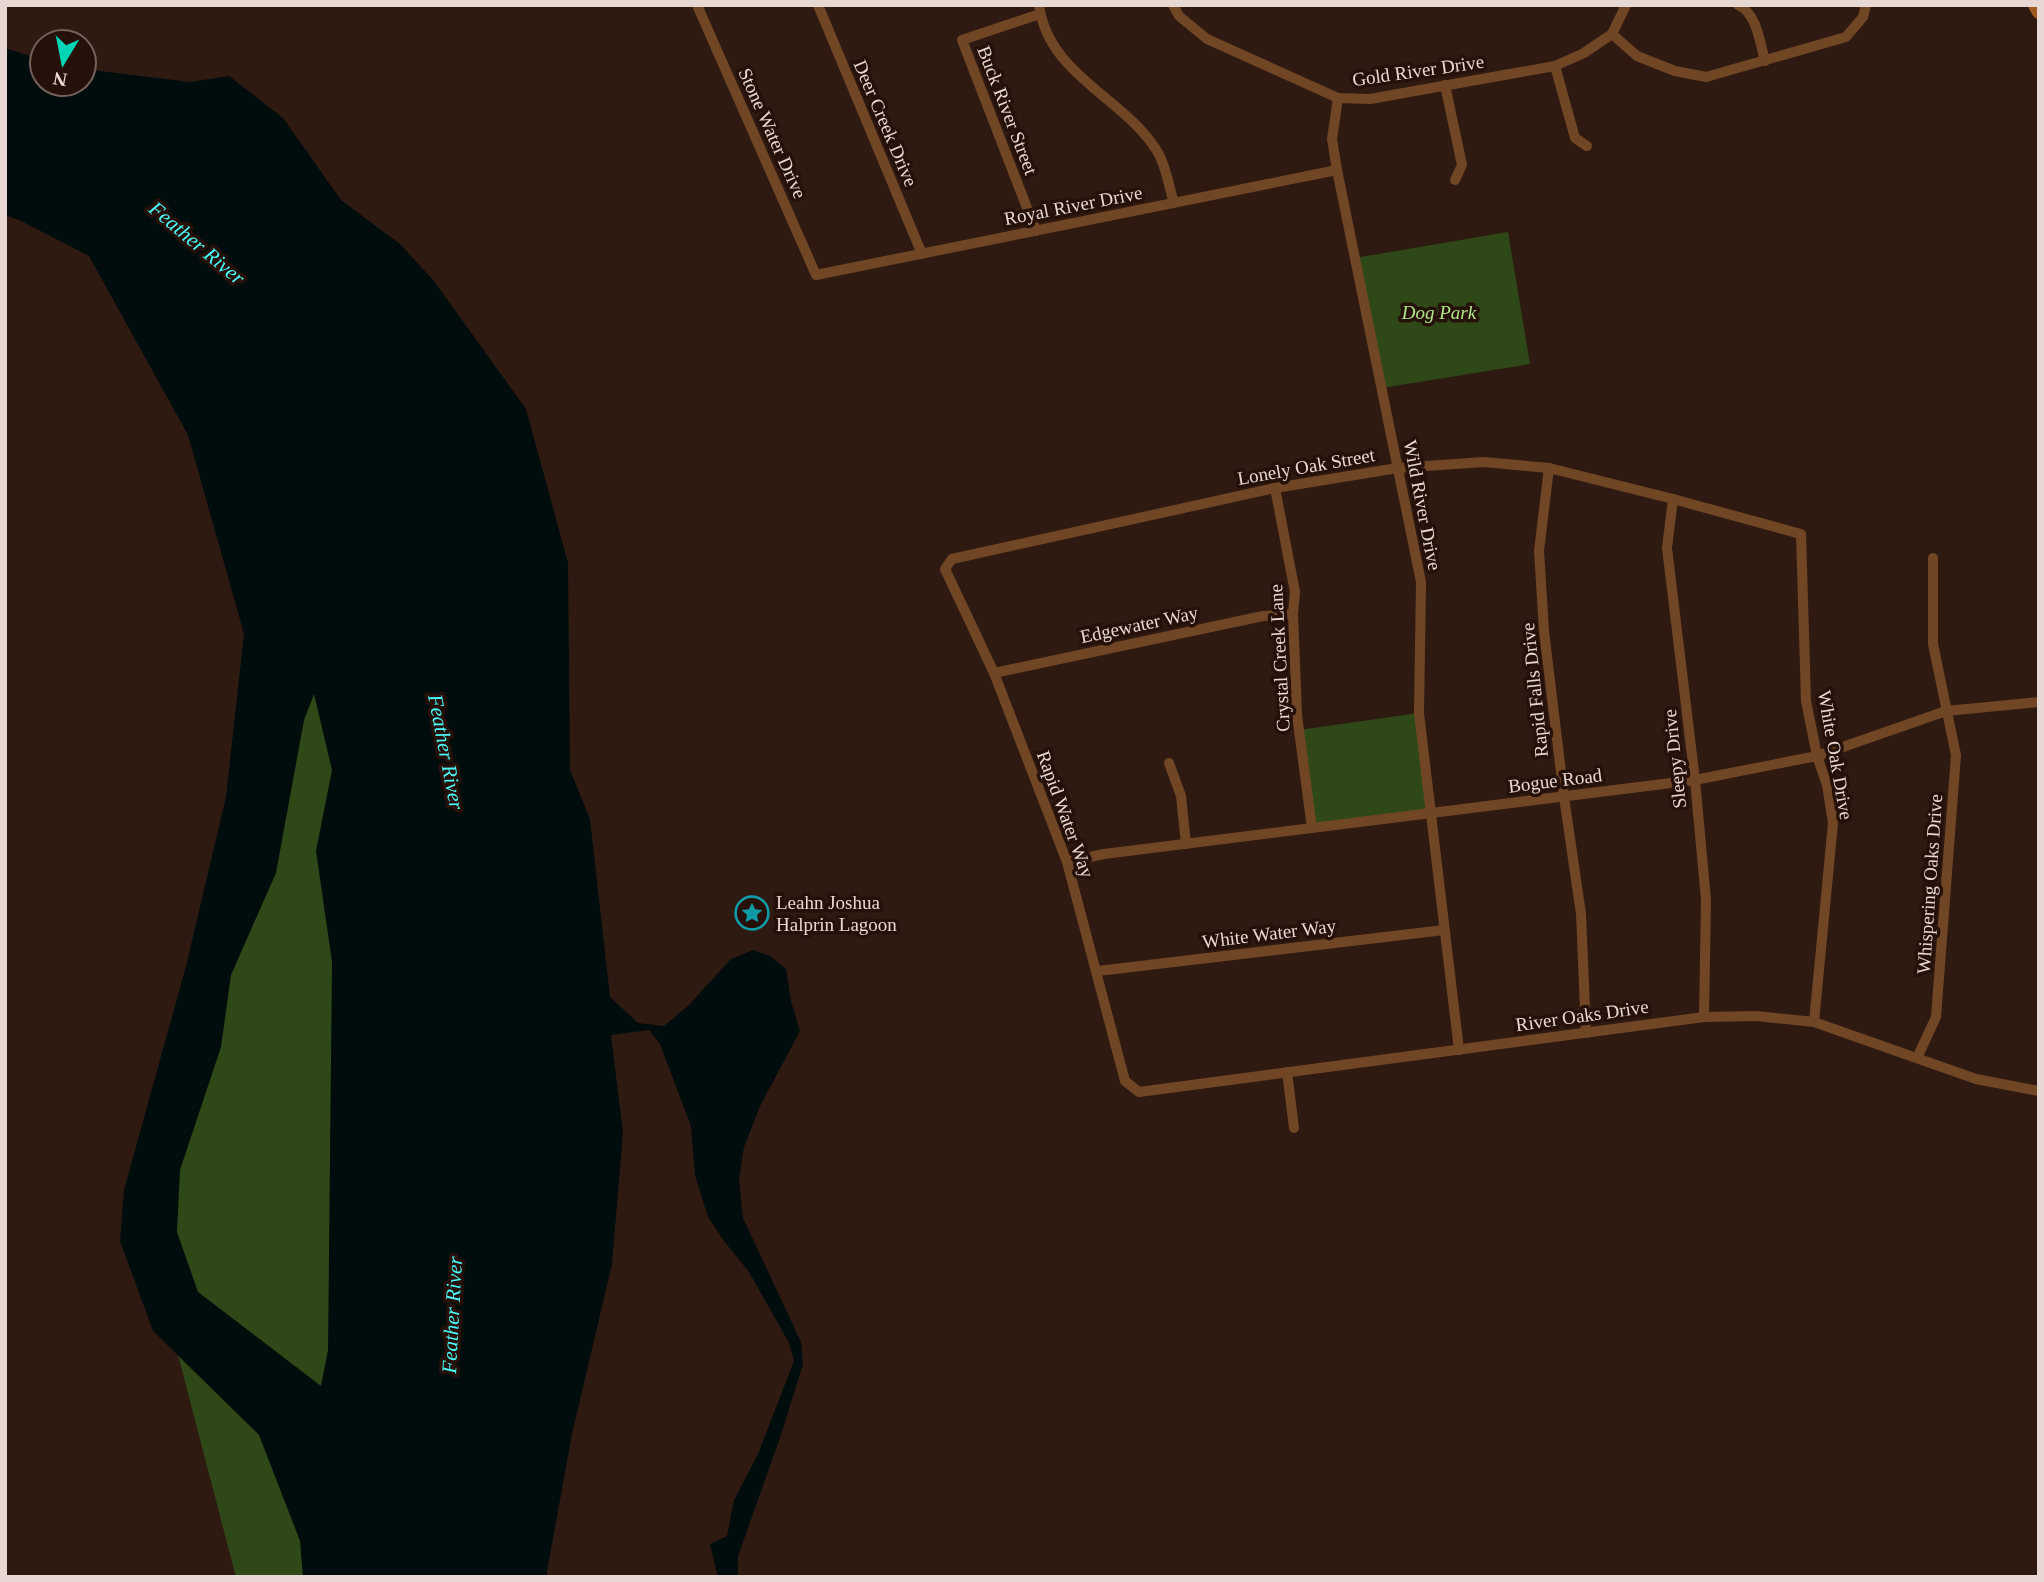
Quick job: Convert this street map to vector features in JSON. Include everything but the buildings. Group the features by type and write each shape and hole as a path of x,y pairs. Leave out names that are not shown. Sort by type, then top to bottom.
{"street":[{"name":"Stone Water Drive","path":"697,5 816,275"},
{"name":"Deer Creek Drive","path":"818,5 922,254"},
{"name":"Gold River Drive","path":"1173,5 1179,16 1207,39 1338,98 1370,99 1555,66 1584,53 1612,34"},
{"path":"1626,5 1612,34 1637,56 1675,71 1706,77 1846,37 1863,17 1866,5"},
{"path":"1738,5 1755,23 1765,61"},
{"path":"2035,5 2039,12"},
{"path":"1040,10 1048,36 1063,58 1096,92 1135,124 1158,152 1174,203"},
{"name":"Buck River Street","path":"1036,230 962,40 1040,10"},
{"path":"1555,66 1576,138 1587,146"},
{"path":"1445,85 1462,165 1455,180"},
{"name":"Wild River Drive","path":"1338,98 1332,139 1421,582 1419,713 1459,1049"},
{"name":"Royal River Drive","path":"816,275 1338,170"},
{"name":"Lonely Oak Street","path":"945,569 952,559 1275,488 1398,468 1484,462 1549,468 1801,534"},
{"name":"Rapid Falls Drive","path":"1549,468 1539,551 1544,631 1581,914 1586,1033"},
{"name":"Crystal Creek Lane","path":"1275,488 1295,593 1293,614 1297,715 1312,828"},
{"name":"Sleepy Drive","path":"1673,499 1667,548 1695,780 1706,900 1704,1017"},
{"name":"White Oak Drive","path":"1801,534 1806,701 1832,823 1814,1022"},
{"name":"Whispering Oaks Drive","path":"1917,1058 1936,1017 1956,755 1933,644 1933,558"},
{"name":"Rapid Water Way","path":"945,569 994,673 1067,862 1125,1081"},
{"name":"Edgewater Way","path":"994,673 1263,616 1293,614"},
{"name":"Bogue Road","path":"1067,862 1104,854 1695,780 1816,756 1946,710 2039,702"},
{"path":"1169,763 1181,796 1186,844"},
{"name":"White Water Way","path":"1098,971 1444,930"},
{"name":"River Oaks Drive","path":"1125,1081 1139,1092 1704,1017 1756,1016 1814,1022 1976,1079 2039,1091"},
{"path":"1287,1072 1294,1128"}],"green space":[{"name":"Dog Park","path":"1508,232 1530,364 1382,388 1355,258"},
{"path":"303,651 359,805 322,1577 236,1577 159,1282 152,1215"},
{"path":"1419,713 1430,814 1312,828 1299,730"}],"water":[{"name":"Feather River","path":"5,48 28,55 28,98 98,98 98,71 190,82 229,76 283,118 341,200 400,244 434,281 526,409 568,563 570,770 590,819 610,997 638,1023 664,1026 689,1005 731,959 753,950 770,956 786,969 791,1001 800,1031 761,1104 744,1147 739,1180 743,1218 801,1342 803,1364 738,1556 738,1577 718,1577 710,1544 727,1536 734,1500 758,1454 794,1361 789,1343 749,1272 708,1217 695,1175 691,1126 660,1044 649,1030 611,1035 623,1133 612,1264 572,1434 546,1577 303,1577 300,1541 259,1435 153,1331 120,1241 124,1190 186,966 226,797 244,634 188,435 89,256 5,215","holes":["314,694 332,770 316,851 332,962 328,1350 321,1386 198,1292 177,1232 180,1170 221,1047 231,975 276,873 304,720"]}],"place":[{"name":"Leahn Joshua Halprin Lagoon","path":"752,913"}]}
